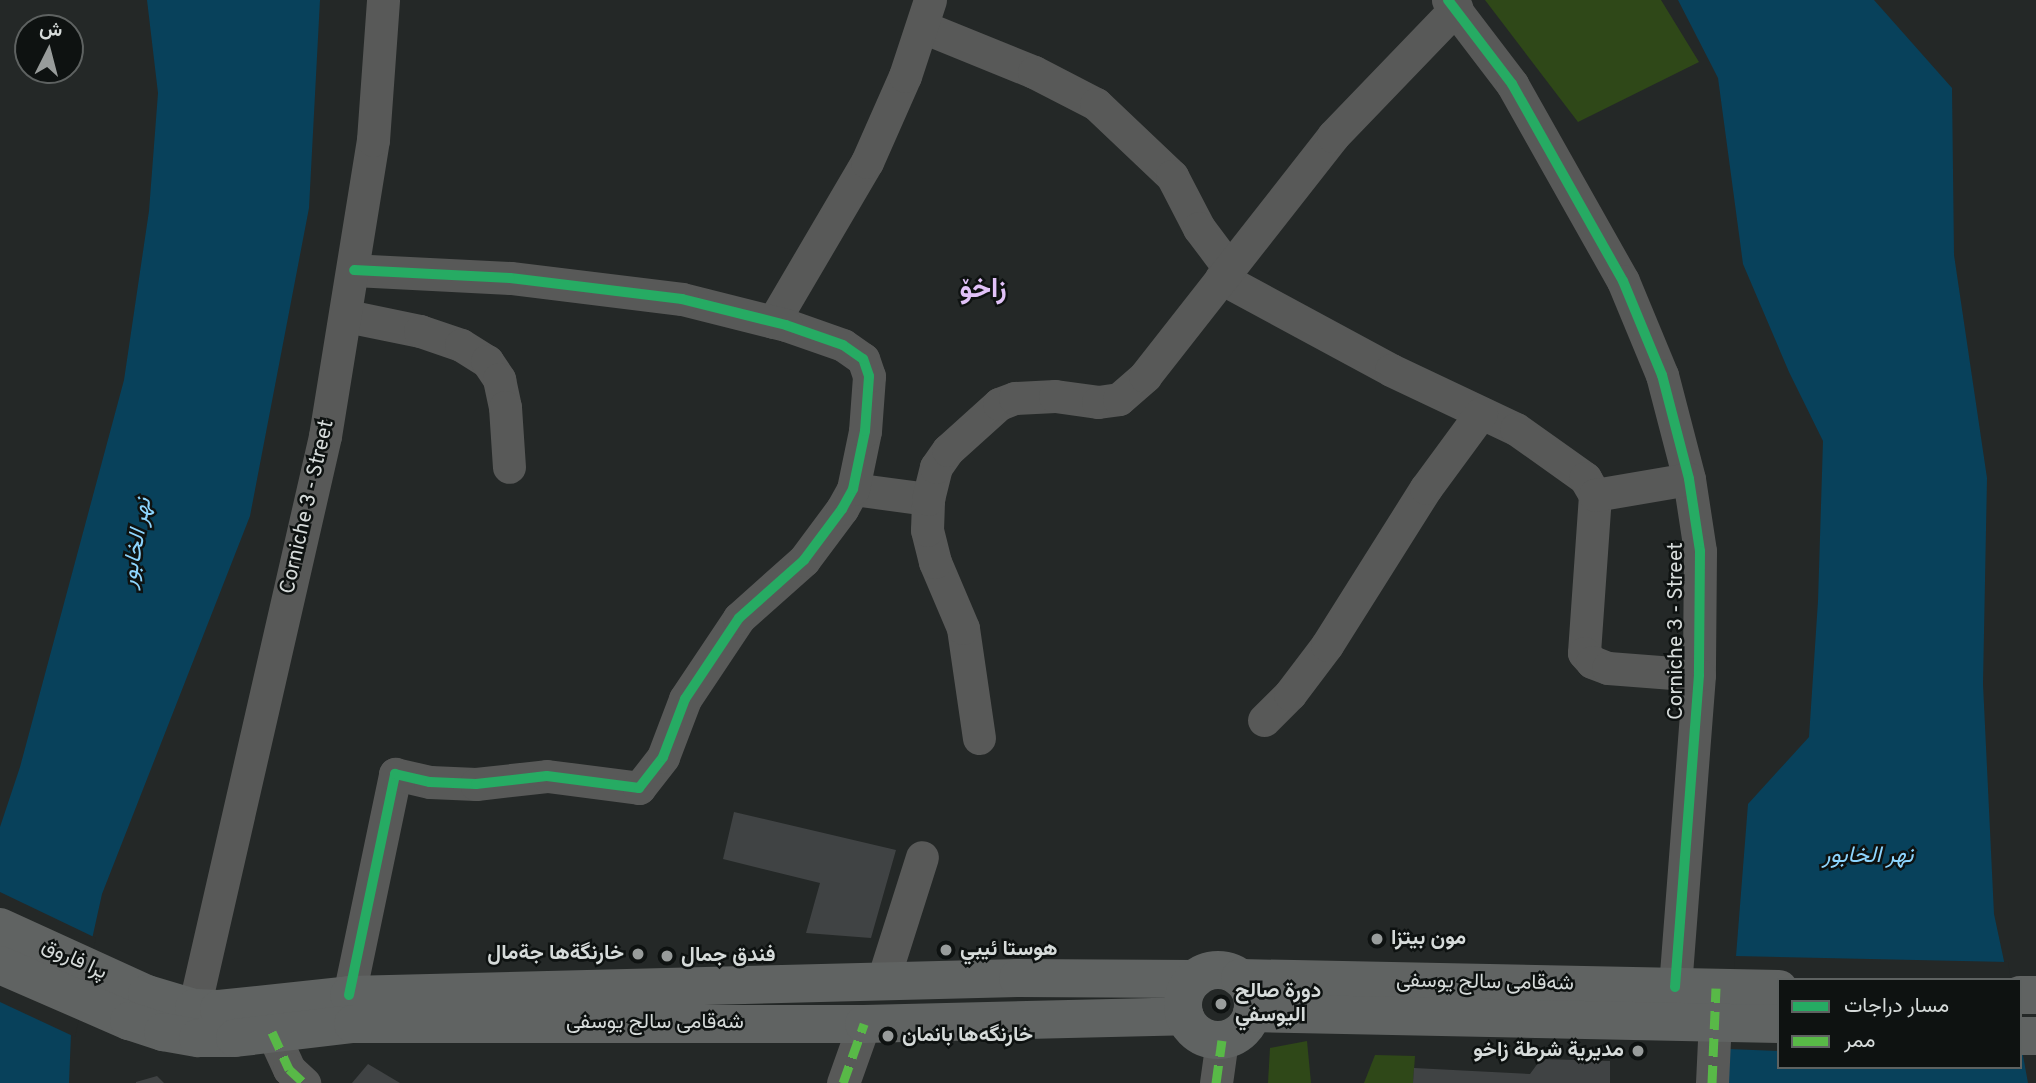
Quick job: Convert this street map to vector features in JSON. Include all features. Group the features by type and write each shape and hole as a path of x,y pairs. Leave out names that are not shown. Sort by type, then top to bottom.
{"main road":[{"name":"پرا فاروق","path":"0,926 138,1008"},
{"name":"پرا فاروق","path":"0,965 138,1008"},
{"path":"1222,970 1246,995 1242,1031 1222,1040 1203,1037 1189,1025 1185,1016 1185,992 1195,979 1213,971 1222,970"},
{"name":"شەقامی سالح یوسفی","path":"138,1008 219,1009 349,995 1018,978 1195,979"},
{"name":"شەقامی سالح یوسفی","path":"1246,995 1675,987 1722,1005"},
{"path":"1722,1005 1777,990"},
{"name":"شەقامی سالح یوسفی","path":"1246,995 1722,1005"},
{"path":"1722,1005 1777,1023"},
{"name":"شەقامی سالح یوسفی","path":"138,1008 163,1032 198,1038 235,1038 353,1024 864,1024 1185,1016"}],"street":[{"name":"Corniche 3 - Street","path":"194,1008 322,450 347,316 373,140 383,0"},
{"name":"Corniche 3 - Street","path":"1452,4 1512,84 1623,281 1662,375 1689,479 1700,551 1699,675 1675,987"},
{"path":"979,738 963,628 935,562 927,530 928,499 936,467 948,450 999,404 1015,398 1055,396 1098,402 1119,399 1145,376 1333,136 1452,4"},
{"path":"773,322 867,162 927,14 1096,104 1172,176 1225,273 1391,370 1516,429 1586,478 1595,495 1584,653 1592,662 1608,668 1699,675"},
{"path":"349,995 395,774 430,782 476,785 547,776 639,788 663,757 685,699 739,618 804,560 853,489 864,430 869,376 863,359 843,345 773,322 670,297 510,278 354,270"},
{"path":"347,316 420,331 461,345 486,361 499,379 505,407 509,467"},
{"path":"1264,720 1290,694 1327,645 1426,488 1481,413"},
{"path":"1595,495 1689,479"},
{"path":"853,489 928,499"},
{"path":"882,983 922,857"},
{"path":"1712,1083 1722,1005"},
{"path":"843,1083 864,1024"},
{"path":"272,1032 289,1069 304,1083"},
{"path":"1216,1083 1222,1040"}],"green space":[{"path":"1485,0 1661,0 1699,62 1578,122"},
{"path":"1307,1041 1311,1083 1268,1083 1270,1048"},
{"path":"1375,1055 1415,1056 1413,1083 1364,1083"}],"water":[{"name":"نهر الخابور","path":"147,0 320,0 309,208 250,516 102,894 71,1034 69,1083 0,1083 0,827 20,767 124,380 149,211 158,93"},
{"name":"نهر الخابور","path":"1678,0 1874,0 1952,88 1954,255 1987,478 1983,684 1994,914 2008,978 1777,978 1777,1069 2022,1069 2022,1050 2028,1083 1726,1083 1748,804 1809,737 1818,601 1823,441 1789,372 1743,264 1718,78"}],"pier":[{"path":"0,892 96,938 75,1037 0,1002"},
{"path":"1735,956 2008,962 2011,978 1777,978 1777,1051 1728,1049"}],"building":[{"path":"734,812 896,850 871,938 806,933 820,883 723,859"},
{"path":"1541,1059 1610,1061 1610,1083 1413,1083 1414,1068 1530,1074"},
{"path":"368,1064 400,1083 352,1083"},
{"path":"157,1076 164,1083 136,1083 136,1082"}],"marked path":[{"path":"1712,1083 1716,988"},
{"path":"843,1083 864,1024"},
{"path":"272,1032 289,1069 304,1083"},
{"path":"1216,1083 1222,1040"}],"cycle path":[{"path":"1448,0 1512,84 1623,281 1662,375 1689,479 1700,551 1699,675 1675,987"},
{"path":"349,995 395,774 430,782 476,784 547,776 639,788 663,757 685,699 739,618 804,560 842,509 853,489 865,431 869,376 863,359 843,345 786,325 682,299 510,278 354,270"}],"place":[{"name":"مون بيتزا","path":"1377,939"},
{"name":"هوستا ئيبي","path":"946,950"},
{"name":"خارنگةها جةمال","path":"638,954"},
{"name":"فندق جمال","path":"667,956"},
{"name":"دورة صالح اليوسفي","path":"1221,1004"},
{"name":"خارنگەها بانمان","path":"888,1036"},
{"name":"مديرية شرطة زاخو","path":"1638,1051"}],"district":[{"name":"زاخۆ","path":"983,290"}]}
